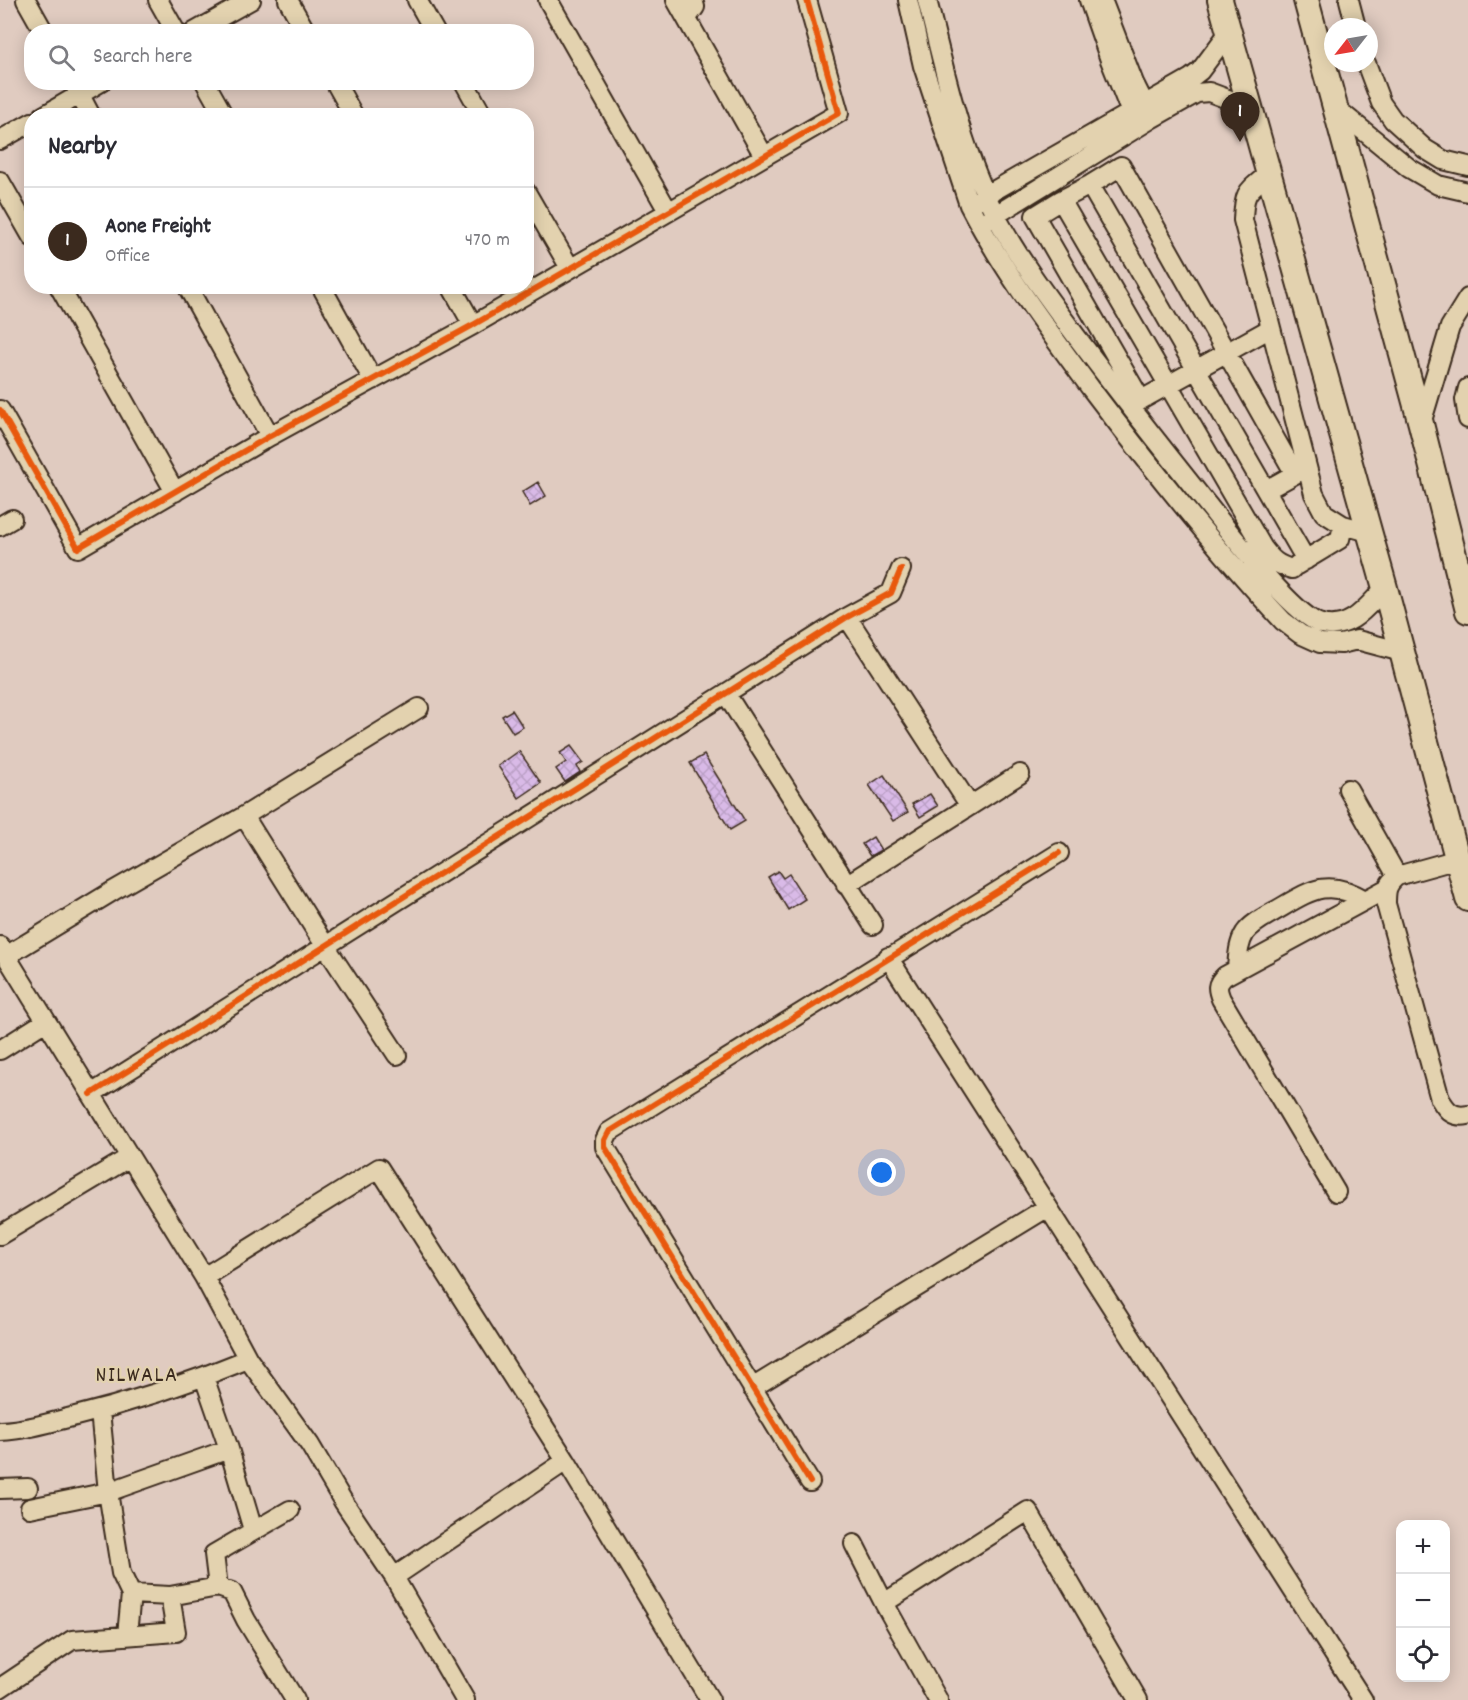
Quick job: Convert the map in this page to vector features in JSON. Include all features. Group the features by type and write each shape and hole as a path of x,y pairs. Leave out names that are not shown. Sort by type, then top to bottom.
{"main road":[{"path":"1220,0 1385,588 1468,899"},
{"path":"1306,0 1421,424 1468,611"}],"street":[{"path":"26,0 40,24"},
{"path":"158,0 172,24"},
{"path":"208,24 251,0"},
{"path":"288,0 302,24"},
{"path":"417,0 430,24"},
{"path":"548,0 668,211"},
{"path":"676,0 765,156"},
{"path":"687,18 695,7 693,0"},
{"path":"534,289 839,113 807,0"},
{"path":"908,0 923,66 969,205 1033,311 1115,420 1185,508 1283,621 1300,634 1320,643 1341,644 1356,640 1402,652"},
{"path":"927,0 950,92 974,166 995,215 1054,306 1136,404 1274,585 1305,615 1320,624 1333,626 1345,624 1354,619 1385,588"},
{"path":"1089,0 1141,116"},
{"path":"1102,0 1134,83 1141,116"},
{"path":"1349,0 1354,18"},
{"path":"979,225 1141,116 1200,71 1229,32"},
{"path":"1369,72 1381,103 1393,120 1425,149 1443,160 1468,166"},
{"path":"52,108 74,90"},
{"path":"77,90 87,108"},
{"path":"209,90 220,108"},
{"path":"339,90 350,108"},
{"path":"468,90 479,108"},
{"path":"969,205 1141,116 1197,93 1209,92 1249,107"},
{"path":"1337,108 1409,168 1438,185 1468,192"},
{"path":"0,140 24,126"},
{"path":"1136,404 1035,216 1121,166 1226,353 1301,472 1324,513 1342,525 1369,532"},
{"path":"1268,174 1247,191 1243,219 1271,328 1301,472"},
{"path":"0,180 24,223"},
{"path":"1090,185 1266,490 1299,564"},
{"path":"1061,200 1263,548 1272,561 1280,566 1299,564"},
{"path":"534,206 570,268"},
{"path":"64,294 175,492"},
{"path":"191,294 270,436"},
{"path":"326,294 374,380"},
{"path":"456,294 473,325"},
{"path":"0,410 78,548 270,436 526,294"},
{"path":"1421,424 1450,327 1468,298"},
{"path":"1136,404 1271,328"},
{"path":"1468,388 1466,400 1468,419"},
{"path":"1266,490 1301,472"},
{"path":"1274,585 1299,564 1340,538 1342,525"},
{"path":"91,1094 847,617 891,593 901,569"},
{"path":"847,617 970,806"},
{"path":"726,694 873,925"},
{"path":"419,708 244,816 3,951 204,1277 248,1359 310,1446 343,1501 394,1577 465,1700"},
{"path":"846,885 1020,774"},
{"path":"1348,789 1391,883 1386,904 1440,1099 1447,1111 1453,1115 1468,1115"},
{"path":"244,816 397,1055"},
{"path":"810,1482 605,1148 605,1140 609,1132 1059,853"},
{"path":"1336,1192 1221,999 1217,988 1219,981 1365,900 1391,883 1458,859"},
{"path":"1237,969 1240,946 1246,932 1257,921 1307,893 1324,888 1340,889 1350,891 1365,900"},
{"path":"888,957 1363,1700"},
{"path":"0,1050 46,1021"},
{"path":"0,1235 130,1157"},
{"path":"204,1277 379,1168 566,1461 710,1700"},
{"path":"752,1388 1048,1207"},
{"path":"0,1431 18,1430 100,1411 204,1377 248,1359"},
{"path":"204,1377 229,1449 253,1530"},
{"path":"100,1411 108,1492 121,1574 131,1594 128,1635"},
{"path":"30,1508 108,1492 229,1449"},
{"path":"394,1577 566,1461"},
{"path":"0,1489 28,1488"},
{"path":"218,1587 214,1554 290,1510"},
{"path":"884,1603 1028,1510 1138,1700"},
{"path":"854,1544 938,1700"},
{"path":"131,1594 170,1596 218,1587 232,1592 246,1620 295,1700"},
{"path":"0,1688 72,1640 176,1632 170,1596"}],"building":[{"path":"538,482 546,496 530,506 522,492"},
{"path":"512,710 523,727 513,733 502,716"},
{"path":"571,746 583,762 577,766 580,772 565,782 556,769 566,762 560,753"},
{"path":"519,751 541,783 519,798 498,766"},
{"path":"704,755 745,821 730,830 690,763"},
{"path":"884,775 908,812 893,821 869,785"},
{"path":"930,794 938,806 920,817 912,804"},
{"path":"873,837 881,850 870,856 862,844"},
{"path":"778,871 783,878 789,874 805,899 788,910 768,877"}],"cycle path":[{"path":"534,290 839,113 807,0"},
{"path":"0,410 78,548 270,436 527,294"},
{"path":"91,1094 847,617 891,593 901,569"},
{"path":"810,1482 605,1147 605,1140 609,1132 1059,853"}],"place":[{"name":"Aone Freight","path":"1240,142"}],"district":[{"name":"NILWALA","path":"137,1376"}]}
